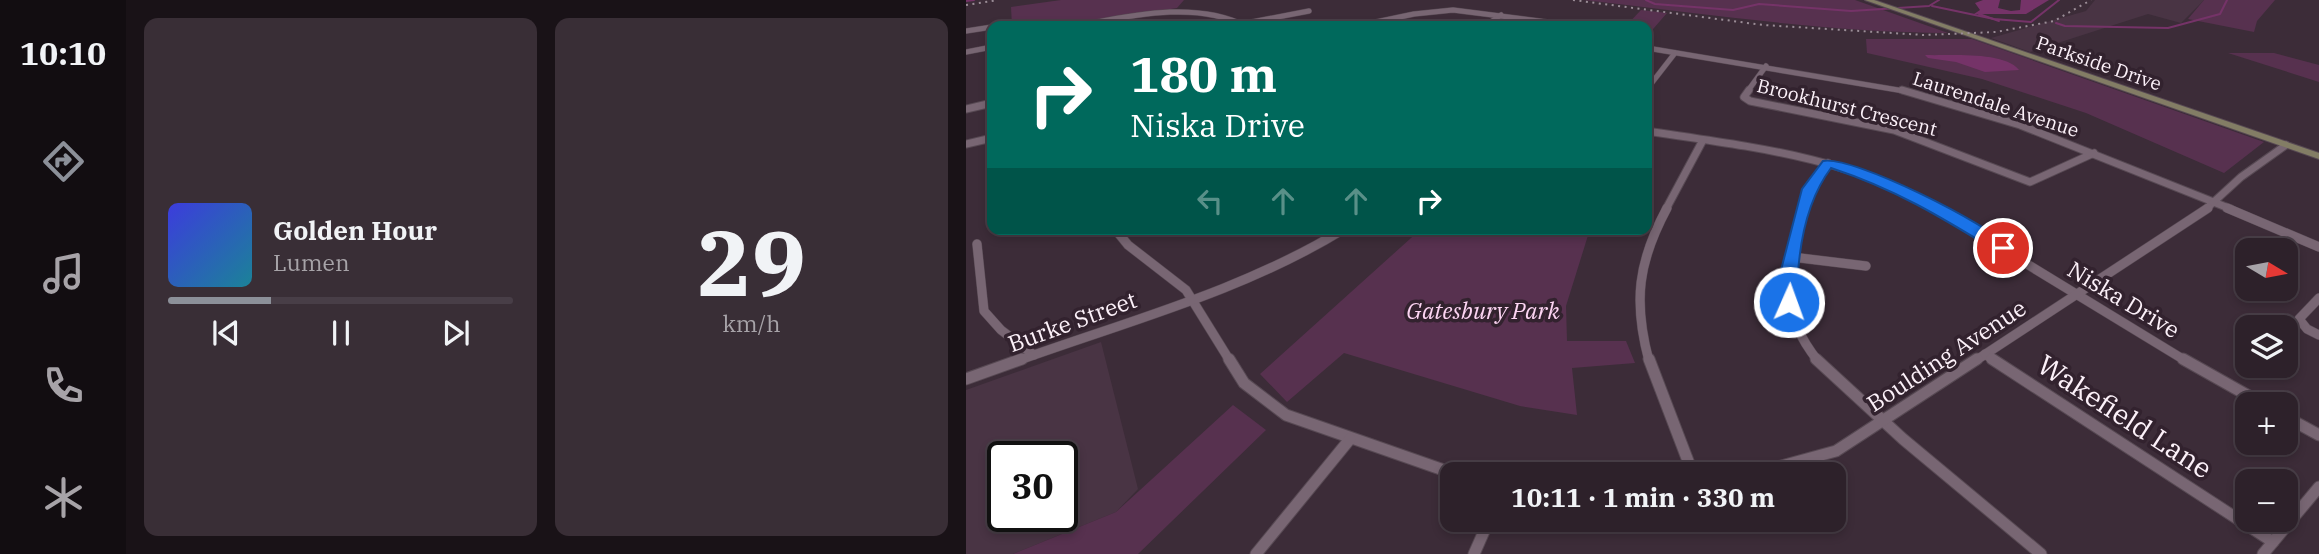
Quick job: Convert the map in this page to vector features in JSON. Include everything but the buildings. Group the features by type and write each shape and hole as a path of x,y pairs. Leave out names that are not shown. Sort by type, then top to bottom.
{"main road":[{"name":"Parkside Drive","path":"1868,0 2319,156"}],"street":[{"path":"1103,21 1146,13 1198,9 1229,13 1239,21"},
{"path":"1383,21 1429,12 1459,10 1543,21"},
{"path":"1263,21 1309,11"},
{"path":"1492,21 1501,15"},
{"path":"966,31 987,27"},
{"path":"966,51 987,48"},
{"name":"Laurendale Avenue","path":"1652,49 1766,66 1919,94 1980,112 2094,153 2319,247"},
{"path":"1652,83 1675,53"},
{"name":"Brookhurst Crescent","path":"1766,66 1744,97 1750,101 1894,130 2030,182 2094,153"},
{"path":"966,109 987,104"},
{"name":"Niska Drive","path":"1652,132 1788,153 1883,181 1922,200 2243,392"},
{"path":"966,144 987,139"},
{"path":"1689,462 1647,351 1637,299 1644,261 1652,240 1703,140"},
{"name":"Boulding Avenue","path":"1796,462 1836,451 1883,421 2213,203 2241,177 2286,145"},
{"path":"1828,163 1809,189 1792,257 1787,288 1791,316 1799,337 1819,362 1883,421 2041,554"},
{"path":"1120,235 1128,245 1175,279 1193,300 1231,365 1252,390 1286,415 1440,469"},
{"name":"Burke Street","path":"966,379 1214,294 1303,254 1334,235"},
{"path":"977,244 986,314 1001,330 1034,355"},
{"path":"1792,257 1866,266"},
{"path":"2319,298 2299,318 2307,329 2319,335"},
{"name":"Wakefield Lane","path":"1985,354 2273,542"},
{"path":"2298,424 2319,435"},
{"path":"1256,554 1350,439"},
{"path":"2263,554 2319,487"},
{"path":"1474,554 1484,532"}],"shaded area":[{"path":"2000,0 1998,8 2011,11 2020,10 2021,0 2049,0 2026,14 1974,14 1980,10 1975,3"},
{"path":"2095,0 2204,0 2181,23 2148,14 2030,52 1991,38 2086,11"},
{"path":"1925,55 1989,57 2012,64 2019,70 1985,72"},
{"path":"1101,342 1138,489 1116,512 1078,527 1078,441 987,441 987,532 1067,532 1013,554 966,554 966,390"}],"green space":[{"path":"1061,0 1184,0 1177,8 1098,21 1012,21 1011,7"},
{"path":"1584,0 1855,0 1948,33 1811,26"},
{"path":"2204,0 2275,0 2257,21 2254,32 2188,19"},
{"path":"1641,10 1667,13 1652,30 1652,21 1631,21"},
{"path":"1866,39 1972,39 2264,142 2224,173 2086,113 1982,79 1867,53"},
{"path":"2228,53 2274,53 2319,65 2319,82"},
{"name":"Gatesbury Park","path":"1414,235 1588,235 1566,306 1567,341 1626,341 1635,363 1572,368 1577,415 1520,406 1344,353 1287,402 1260,374"},
{"path":"1233,405 1266,430 1138,554 1013,554 1067,532 1078,532 1078,527 1116,512"}],"waterway":[{"path":"966,1 974,0"},
{"path":"1646,0 1655,4 1733,10 1759,4 1851,11 1929,6 1939,0"},
{"path":"1992,19 2031,22 2059,0"},
{"path":"2056,23 2065,26 2168,28 2220,14 2227,0"},
{"path":"1932,6 1992,19"},
{"path":"1979,14 1992,19"},
{"path":"1992,19 1999,21"}],"railway":[{"path":"966,5 998,0"},
{"path":"1573,0 1763,25 1924,35 1996,32 2054,21 2091,0"}],"route":[{"path":"1789,302 1789,270 1809,189 1828,163 1883,181 1922,200 2003,248"}]}
